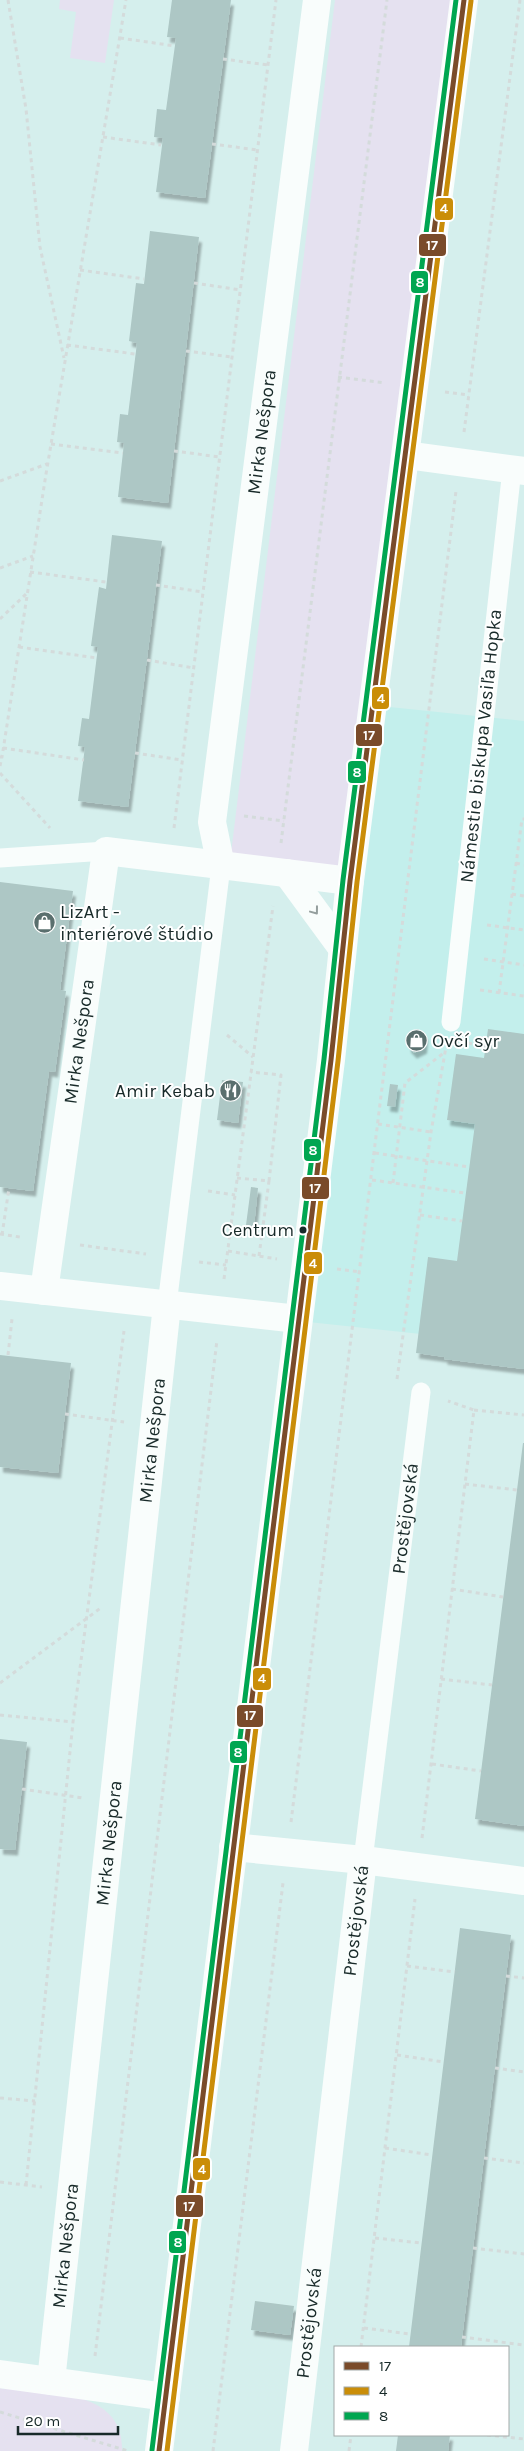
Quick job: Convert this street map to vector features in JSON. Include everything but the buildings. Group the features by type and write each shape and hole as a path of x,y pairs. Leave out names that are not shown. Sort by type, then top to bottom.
{"street":[{"name":"Mirka Nešpora","path":"221,866 212,822 317,0"},
{"path":"159,2451 331,1060 350,881 464,0"},
{"path":"406,455 518,470"},
{"name":"Mirka Nešpora","path":"44,1291 106,851"},
{"path":"106,851 350,881"},
{"path":"282,873 342,948"},
{"path":"0,1286 298,1320"},
{"name":"Mirka Nešpora","path":"51,2381 167,1305"},
{"path":"233,1847 363,1860 524,1881"},
{"name":"Prostějovská","path":"294,2451 363,1860"},
{"path":"0,2374 166,2397"}],"lane":[{"name":"Námestie biskupa Vasiľa Hopka","path":"451,1022 518,470"},
{"path":"0,858 106,851"},
{"path":"167,1305 221,866"},
{"name":"Prostějovská","path":"363,1860 421,1392"}],"path":[{"path":"8,0 26,109 40,247 65,361"},
{"path":"0,766 47,463 126,0"},
{"path":"164,828 174,828 276,0"},
{"path":"91,2387 220,1311 251,1072 282,873 387,0"},
{"path":"213,2451 372,1180 459,462 520,0"},
{"path":"120,38 175,46"},
{"path":"223,59 268,65"},
{"path":"103,137 162,145"},
{"path":"212,144 258,150"},
{"path":"80,270 144,279"},
{"path":"194,283 241,290"},
{"path":"68,345 135,354"},
{"path":"186,351 232,358"},
{"path":"51,444 123,453"},
{"path":"174,450 220,457"},
{"path":"0,481 47,463"},
{"path":"0,568 33,556"},
{"path":"30,572 106,582"},
{"path":"156,585 203,592"},
{"path":"0,620 27,592"},
{"path":"19,647 97,658"},
{"path":"147,660 194,668"},
{"path":"3,748 84,760"},
{"path":"135,753 182,760"},
{"path":"0,773 56,835"},
{"path":"499,992 522,819 524,819"},
{"path":"516,863 524,864"},
{"path":"512,894 524,896"},
{"path":"462,922 524,930"},
{"path":"458,955 524,965"},
{"path":"455,986 524,996"},
{"path":"451,1022 431,1132 396,1384 474,1410 524,1415"},
{"path":"226,1034 253,1058"},
{"path":"393,1183 405,1083 445,1051"},
{"path":"251,1072 281,1075 259,1256"},
{"path":"378,1124 431,1132"},
{"path":"375,1153 469,1166"},
{"path":"237,1178 269,1182"},
{"path":"372,1180 466,1193"},
{"path":"9,1188 1,1235 226,1265"},
{"path":"420,1215 462,1221"},
{"path":"8,1356 12,1314"},
{"path":"26,2185 73,1722 124,1328"},
{"path":"362,2346 474,1410"},
{"path":"65,1414 154,1426"},
{"path":"465,1484 517,1490"},
{"path":"0,1682 137,1582"},
{"path":"452,1589 503,1596"},
{"path":"441,1679 492,1685"},
{"path":"0,1714 73,1722"},
{"path":"432,1764 482,1770"},
{"path":"22,1789 113,1803"},
{"path":"407,1966 454,1972"},
{"path":"506,1976 524,1978"},
{"path":"397,2055 444,2062"},
{"path":"495,2068 524,2072"},
{"path":"0,2098 35,2101"},
{"path":"385,2148 432,2155"},
{"path":"484,2158 524,2163"},
{"path":"0,2182 72,2191"},
{"path":"375,2238 421,2243"},
{"path":"473,2248 524,2254"},
{"path":"364,2328 410,2334"},
{"path":"462,2338 524,2345"},
{"path":"0,2412 129,2451"},
{"path":"349,2451 351,2436"},
{"path":"496,2436 524,2439"}],"shaded area":[{"path":"60,0 114,0 105,63 70,58 76,12 59,9"},
{"path":"335,0 461,0 359,870 230,862"},
{"path":"380,706 524,721 524,1345 299,1321"},
{"path":"0,2388 59,2394 79,2398 96,2405 110,2415 119,2430 122,2451 0,2451"}],"transit line":[{"name":"8","path":"152,2450 324,1059 343,880 456,0"},
{"name":"17","path":"159,2451 331,1060 350,881 464,0"},
{"name":"4","path":"167,2451 338,1061 357,882 471,1"}],"place":[{"name":"LizArt - interiérové štúdio","path":"44,923"},
{"name":"Ovčí syr","path":"416,1041"},
{"name":"Amir Kebab","path":"231,1091"},
{"name":"Centrum","path":"303,1230"}]}
